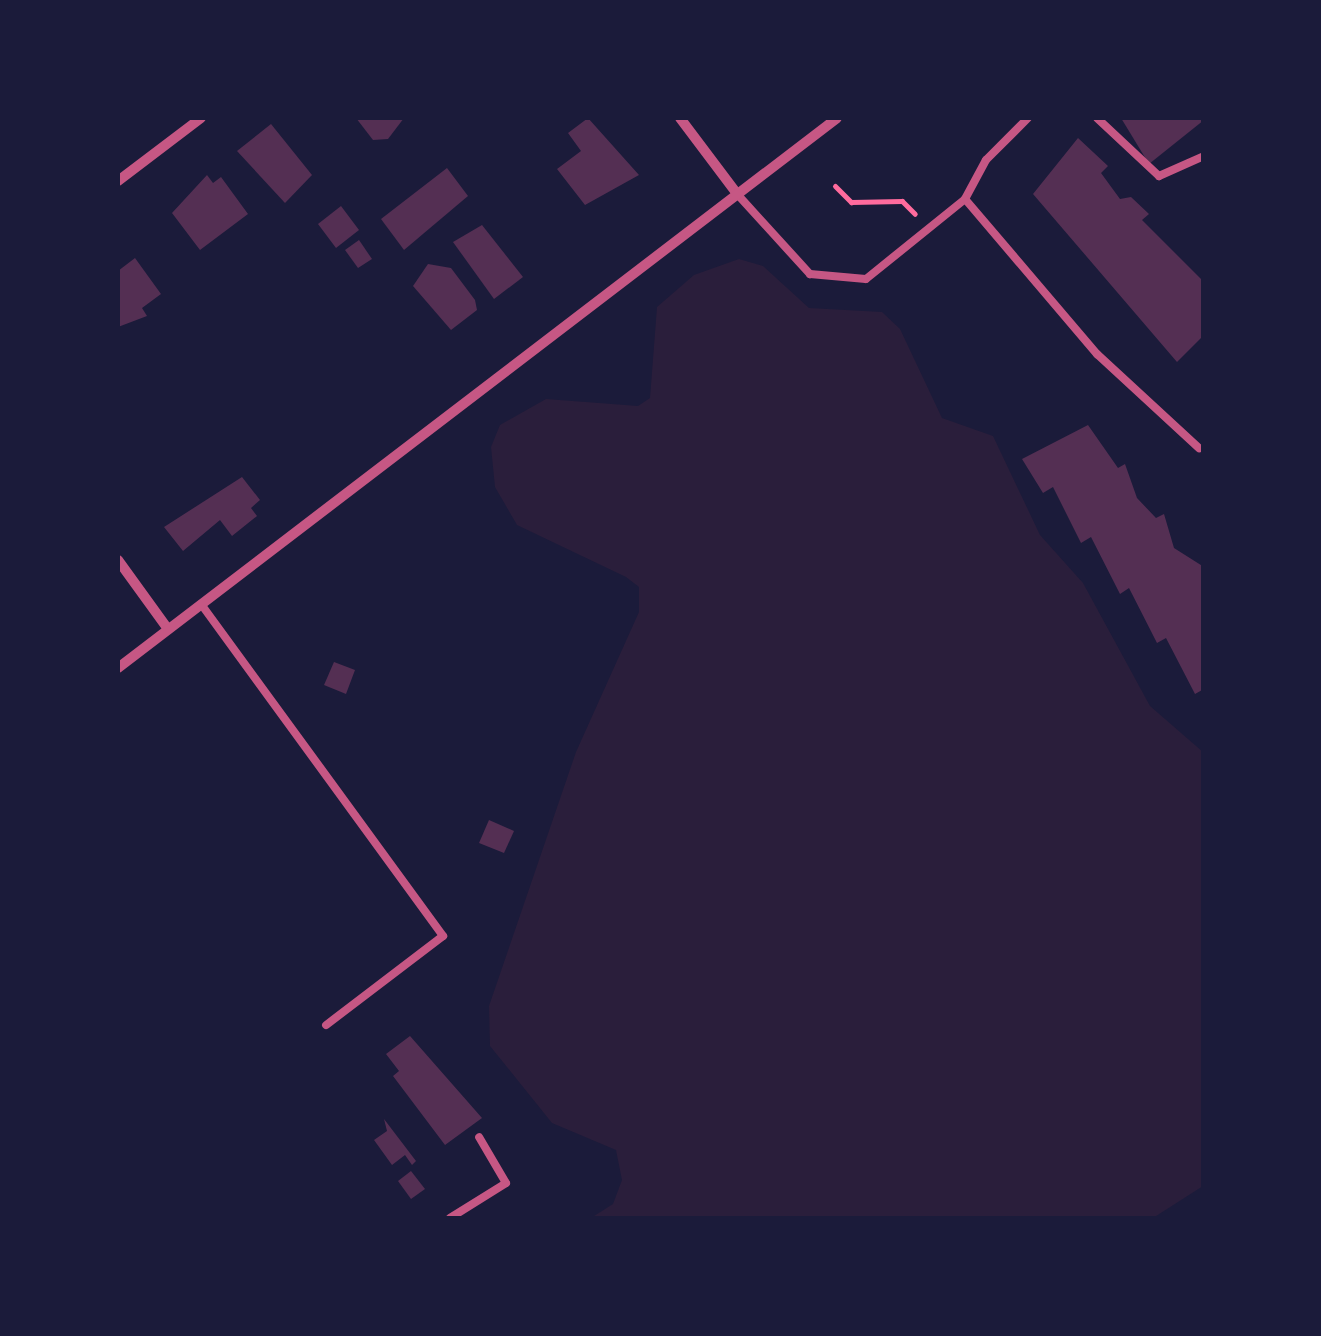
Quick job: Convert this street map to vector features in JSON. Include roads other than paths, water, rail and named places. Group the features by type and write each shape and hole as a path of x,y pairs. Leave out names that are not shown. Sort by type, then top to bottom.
{"street":[{"path":"118,181 202,118"},
{"path":"680,118 738,194"},
{"path":"118,668 836,118"},
{"path":"118,560 168,629"}],"lane":[{"path":"738,194 794,262 837,282 876,275 965,199 989,156 1028,118"},
{"path":"1097,118 1159,176 1204,156"},
{"path":"965,199 1097,354 1199,448"},
{"path":"200,604 443,936 326,1025"},
{"path":"450,1218 506,1183 478,1137"}]}
